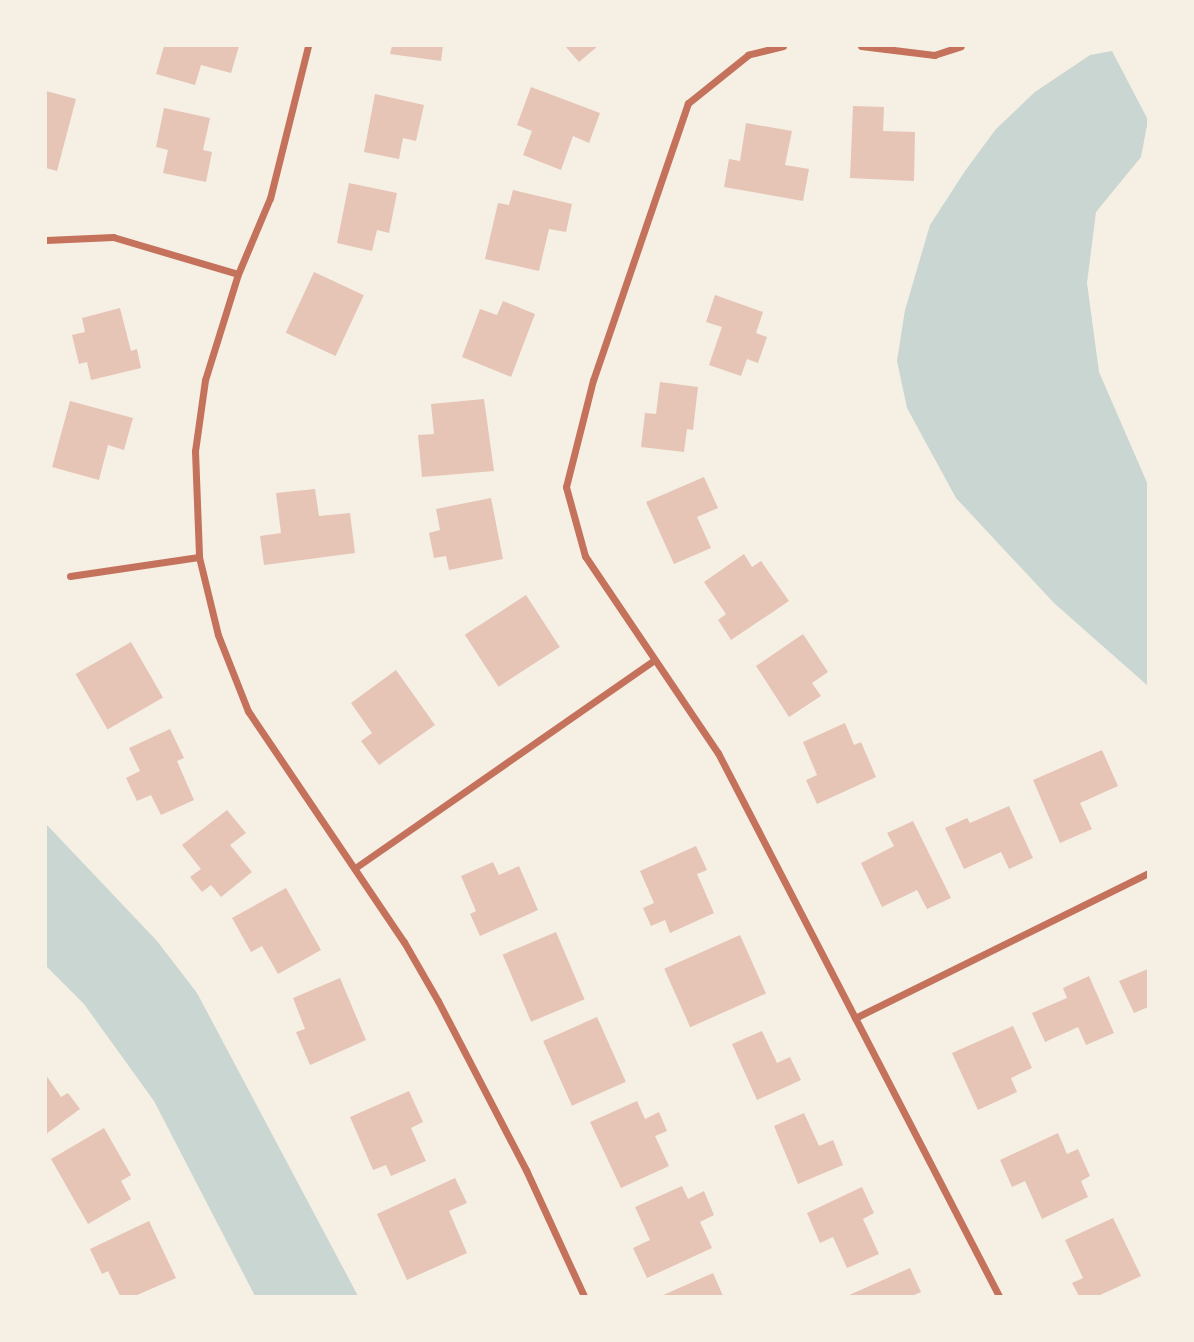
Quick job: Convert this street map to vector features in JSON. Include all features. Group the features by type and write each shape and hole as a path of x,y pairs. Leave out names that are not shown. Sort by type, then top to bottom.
{"street":[{"path":"308,46 270,198 237,275 199,413 195,451 199,557 218,635 248,711 355,868 438,1001 526,1170 584,1297"},
{"path":"783,46 748,55 688,103 593,380 566,486 585,556 653,661 718,753 999,1297"},
{"path":"862,46 934,55 961,46"},
{"path":"46,240 113,237 237,275"},
{"path":"70,576 199,557"},
{"path":"355,868 653,661"},
{"path":"855,1018 1149,873"}],"shaded area":[{"path":"1112,51 1148,120 1141,157 1096,212 1087,283 1099,372 1148,485 1148,686 1054,603 956,498 907,408 897,361 905,310 930,225 965,171 996,129 1035,92 1090,55"},
{"path":"46,824 157,941 197,993 358,1296 255,1296 154,1101 84,1004 46,966"}],"building":[{"path":"164,46 239,46 231,73 201,65 195,85 156,74"},
{"path":"392,46 443,46 441,61 390,54"},
{"path":"565,46 598,46 579,62"},
{"path":"531,87 600,113 589,143 573,136 561,170 523,155 532,131 517,125"},
{"path":"46,91 76,99 57,171 46,168"},
{"path":"375,94 424,105 416,141 403,138 399,159 364,152"},
{"path":"853,106 884,107 883,131 915,132 914,181 850,178"},
{"path":"164,108 210,118 203,150 212,152 206,182 163,173 168,150 156,147"},
{"path":"746,123 792,131 785,165 809,169 803,201 724,187 729,159 740,161"},
{"path":"349,183 397,193 389,233 377,230 372,251 337,243"},
{"path":"513,190 572,204 566,232 549,229 539,271 485,259 498,203 509,205"},
{"path":"314,272 364,295 336,356 286,333"},
{"path":"715,295 763,312 756,333 767,337 758,363 747,359 741,376 709,365 722,327 706,322"},
{"path":"503,301 535,314 511,377 462,357 480,309 497,315"},
{"path":"120,308 131,351 137,349 141,368 91,380 87,362 79,364 72,335 85,332 82,318"},
{"path":"660,382 698,387 693,430 687,429 684,452 641,447 645,413 656,414"},
{"path":"484,399 494,471 422,477 418,435 434,434 431,404"},
{"path":"70,401 133,418 124,450 108,445 99,480 52,467"},
{"path":"704,477 718,508 697,517 711,548 674,564 646,502"},
{"path":"315,489 319,516 350,513 355,553 264,565 260,536 281,533 276,493"},
{"path":"491,498 503,559 449,570 446,556 434,558 429,533 440,530 436,509"},
{"path":"744,554 752,567 761,561 789,601 731,640 718,620 726,614 704,582"},
{"path":"526,595 560,647 499,687 465,635"},
{"path":"803,634 828,672 812,683 821,696 789,717 756,666"},
{"path":"131,642 163,697 108,729 76,674"},
{"path":"396,670 435,725 379,765 361,741 372,733 351,703"},
{"path":"845,723 854,745 861,742 876,777 817,804 806,780 817,775 803,742"},
{"path":"170,729 184,758 177,761 194,800 161,815 151,795 137,801 126,778 140,771 129,748"},
{"path":"1102,750 1118,786 1080,803 1092,829 1060,843 1033,780"},
{"path":"1009,806 1033,858 1009,869 1001,852 964,869 945,828 967,818 970,823"},
{"path":"227,810 246,833 230,845 252,872 221,897 211,885 202,892 190,877 201,869 182,845"},
{"path":"913,821 951,898 927,909 917,890 882,907 861,863 894,846 887,833"},
{"path":"696,846 707,870 697,874 714,913 670,933 665,920 651,926 643,908 654,903 640,871"},
{"path":"493,862 499,875 519,866 538,910 480,936 470,914 476,911 461,876"},
{"path":"286,888 321,950 278,974 262,946 251,952 232,918"},
{"path":"556,932 585,999 531,1022 503,955"},
{"path":"740,935 766,993 690,1027 664,969"},
{"path":"1148,969 1148,1007 1134,1013 1119,981"},
{"path":"1089,976 1114,1033 1086,1045 1078,1027 1045,1042 1032,1013 1067,998 1063,988"},
{"path":"340,978 366,1040 310,1065 296,1032 305,1029 293,998"},
{"path":"597,1017 626,1082 572,1106 543,1041"},
{"path":"1013,1026 1032,1068 1011,1078 1017,1092 978,1110 952,1053"},
{"path":"762,1031 777,1063 790,1057 801,1080 757,1100 732,1044"},
{"path":"46,1075 61,1097 68,1093 80,1109 46,1134"},
{"path":"409,1091 423,1122 411,1128 426,1161 391,1176 386,1165 373,1170 350,1117"},
{"path":"637,1101 645,1119 659,1112 667,1131 655,1136 669,1166 621,1188 590,1122"},
{"path":"804,1113 819,1146 833,1140 843,1165 798,1184 774,1126"},
{"path":"104,1128 131,1175 121,1181 131,1199 88,1224 51,1159"},
{"path":"1058,1133 1067,1154 1078,1149 1090,1176 1081,1181 1088,1197 1042,1219 1025,1181 1012,1187 1000,1160"},
{"path":"455,1178 467,1203 449,1211 467,1253 407,1280 377,1214"},
{"path":"682,1186 688,1199 704,1191 714,1215 700,1222 712,1248 647,1278 633,1248 650,1240 635,1207"},
{"path":"862,1187 874,1213 863,1219 879,1254 847,1268 833,1237 820,1243 807,1213"},
{"path":"1113,1218 1141,1276 1098,1296 1079,1296 1072,1283 1083,1278 1065,1240"},
{"path":"149,1221 176,1278 135,1296 120,1296 108,1271 102,1274 90,1249"},
{"path":"910,1268 921,1292 912,1296 847,1296"},
{"path":"713,1273 723,1296 661,1296"}]}
